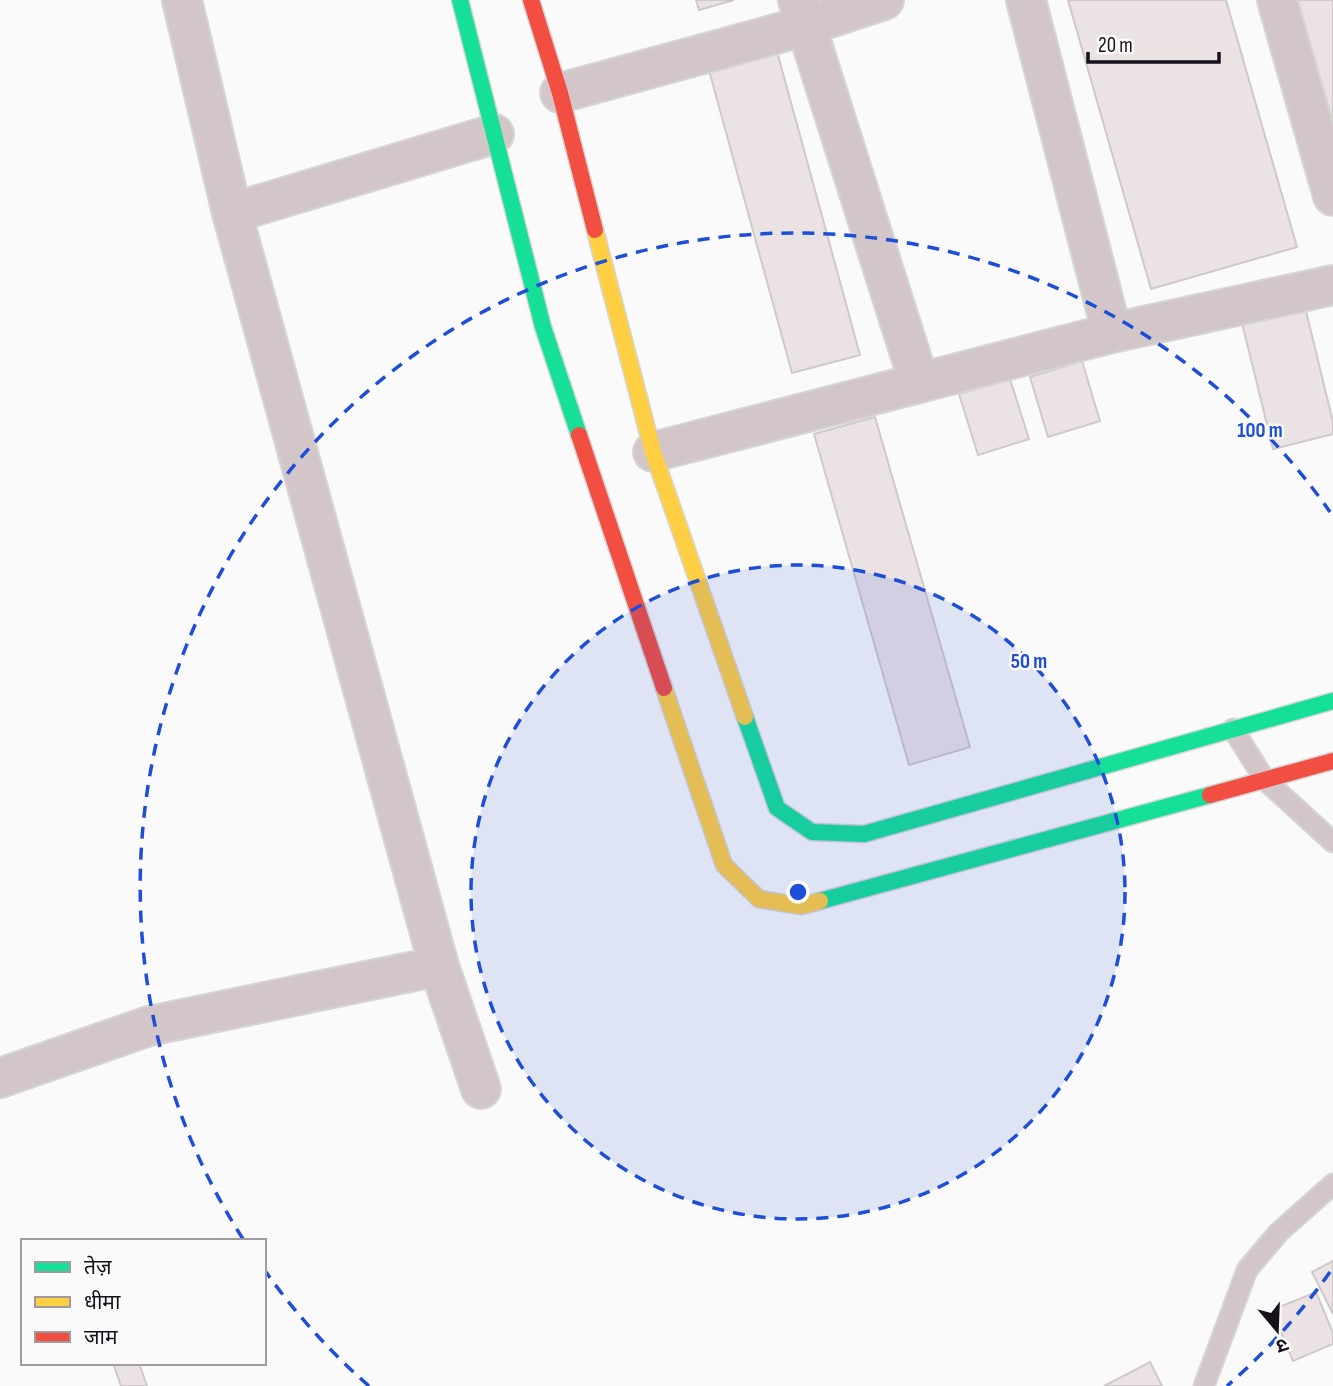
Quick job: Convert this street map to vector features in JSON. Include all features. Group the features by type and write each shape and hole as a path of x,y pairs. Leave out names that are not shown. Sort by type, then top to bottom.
{"street":[{"path":"182,0 232,213 439,966 481,1089"},
{"path":"460,0 543,327 724,864 759,899 801,906 1333,761"},
{"path":"531,0 560,93 653,452 777,808 812,832 864,834 1333,701"},
{"path":"560,93 802,13 884,0"},
{"path":"1026,0 1112,332"},
{"path":"1276,0 1333,196"},
{"path":"802,13 919,382"},
{"path":"232,213 494,134"},
{"path":"653,452 1112,332 1333,285"},
{"path":"0,1078 149,1026 439,966"}],"lane":[{"path":"1233,729 1265,780 1333,842"},
{"path":"1204,1386 1247,1270 1279,1232 1333,1184"}],"building":[{"path":"696,0 734,0 699,10"},
{"path":"1068,0 1226,0 1297,247 1151,289"},
{"path":"1297,0 1333,0 1333,122"},
{"path":"775,44 860,355 792,373 707,63"},
{"path":"1305,307 1333,422 1333,434 1273,449 1242,323"},
{"path":"1082,361 1100,421 1048,437 1030,377"},
{"path":"1010,379 1029,439 978,455 959,394"},
{"path":"875,417 970,747 909,765 814,434"},
{"path":"1333,1261 1333,1314 1312,1272"},
{"path":"1316,1292 1333,1333 1333,1344 1293,1361 1272,1310"},
{"path":"1150,1362 1162,1386 1104,1386"},
{"path":"114,1365 140,1365 147,1386 121,1386"}],"traffic: fast":[{"path":"460,0 543,327 579,435"},
{"path":"745,717 777,808 812,832 864,834 1333,701"},
{"path":"820,901 1210,795"}],"traffic: slow":[{"path":"595,230 653,452 745,717"},
{"path":"664,688 724,865 759,899 801,906 820,901"}],"traffic: jam":[{"path":"531,0 560,93 595,230"},
{"path":"579,435 664,688"},
{"path":"1210,795 1333,761"}]}
